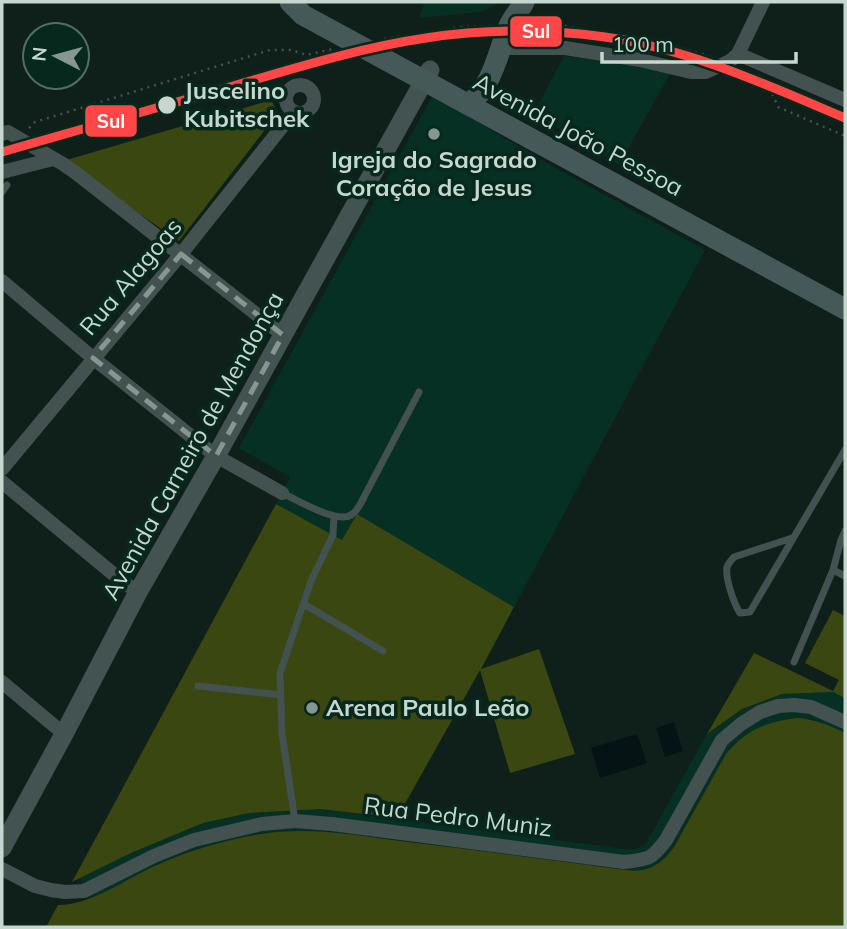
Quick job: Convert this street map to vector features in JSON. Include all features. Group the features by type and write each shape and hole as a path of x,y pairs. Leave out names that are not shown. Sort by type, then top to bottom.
{"main road":[{"name":"Avenida João Pessoa","path":"292,2 309,5 427,76 845,296"},
{"path":"473,100 494,70 509,25 524,2"},
{"name":"Avenida Carneiro de Mendonça","path":"2,848 138,592 427,76"},
{"name":"Avenida João Pessoa","path":"473,100 845,309"}],"street":[{"path":"501,48 565,48 691,72 706,72 722,66 738,54 762,2"},
{"path":"738,54 845,100"},
{"name":"Rua Alagoas","path":"2,469 181,254 293,113"},
{"path":"2,134 8,132 20,138 76,173 283,335"},
{"path":"4,183 53,159"},
{"path":"2,281 216,456 282,493"},
{"path":"2,482 138,592"},
{"path":"2,682 64,734"},
{"name":"Rua Pedro Muniz","path":"2,869 35,886 65,892 84,891 154,856 194,840 262,824 295,821 624,862 642,860 654,855 666,841 722,740 741,724 760,712 778,706 794,705 811,707 845,722"}],"lane":[{"path":"282,493 334,516 345,518 354,513 365,498 419,392"},
{"path":"793,538 733,557 728,563 727,571 740,613 750,612 845,450"},
{"path":"295,821 282,733 281,673 311,582 333,536 334,516"},
{"path":"794,662 833,570 845,531"},
{"path":"833,570 845,576"},
{"path":"304,604 383,651"},
{"path":"198,686 281,695"}],"path":[{"path":"20,138 35,122 270,50 292,50 306,55 337,48"}],"highlighted area":[{"path":"181,254 283,335 216,456 93,358"}],"shaded area":[{"path":"419,2 501,2 481,12 419,18 424,4"},
{"path":"564,56 671,72 619,165 534,113"},
{"path":"433,95 538,158 705,250 514,607 357,514 342,541 276,504 290,477 239,448"},
{"path":"833,692 845,698 845,733 812,719 734,744 674,847 664,860 643,871 356,835 292,831 261,833 199,849 87,899 80,878 203,823 249,813 320,809 632,850 642,847 649,838 707,734 742,709 782,694"},
{"path":"674,722 683,751 665,757 656,728"},
{"path":"637,734 647,763 600,778 591,748"}],"green space":[{"path":"271,100 278,113 179,241 63,161"},
{"name":"Arena Paulo Leão","path":"276,504 342,540 357,514 514,607 481,669 539,649 575,754 510,773 480,670 397,818 320,809 249,813 203,823 131,853 72,882"},
{"path":"833,610 845,616 845,698 833,692 782,694 742,709 707,734 754,653 833,691 839,680 805,663"},
{"path":"796,718 822,723 845,733 845,927 46,927 58,905 83,901 155,866 194,851 234,839 279,832 334,833 634,871 647,869 662,861 674,847 726,754 757,728"}],"transit line":[{"name":"Sul","path":"2,152 350,53 426,38 493,32 583,34 667,50 727,70 845,118"}],"place":[{"name":"Juscelino Kubitschek","path":"167,105"},
{"name":"Igreja do Sagrado Coração de Jesus","path":"434,134"},
{"name":"Arena Paulo Leão","path":"312,708"}]}
